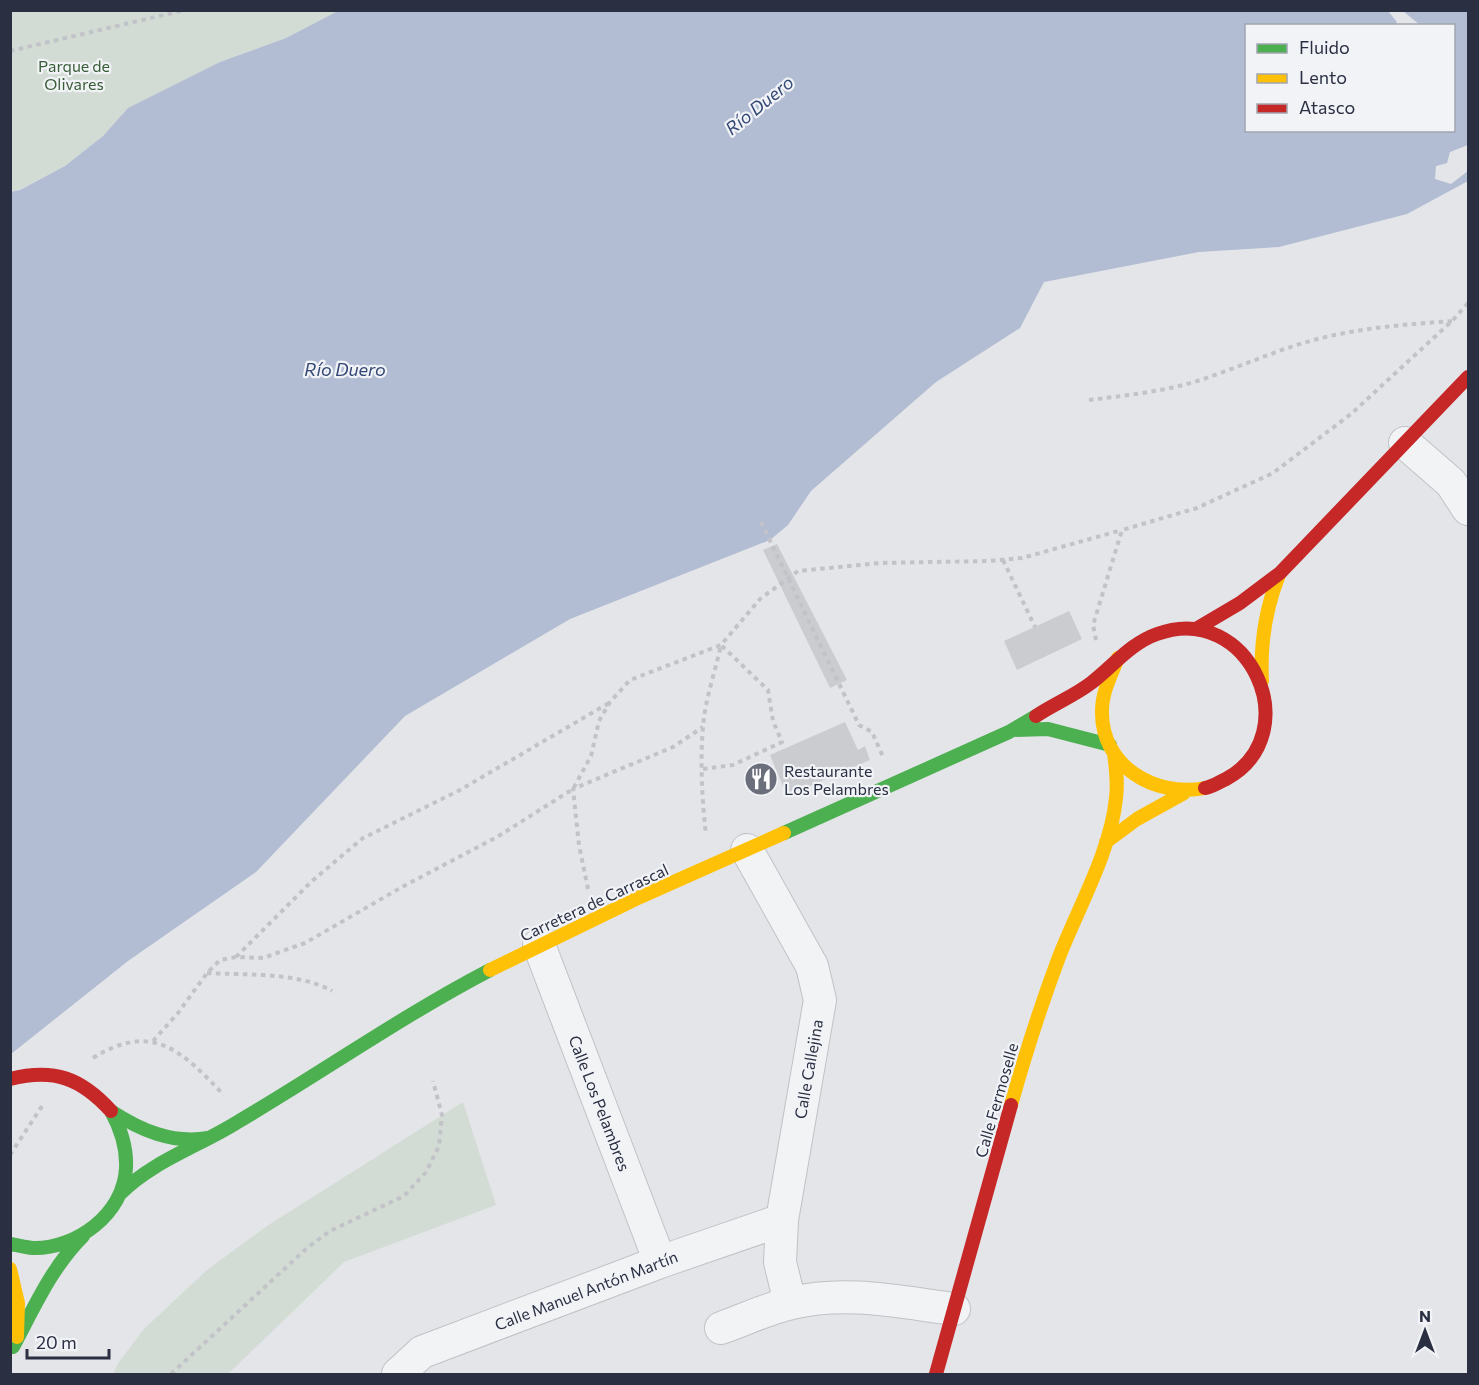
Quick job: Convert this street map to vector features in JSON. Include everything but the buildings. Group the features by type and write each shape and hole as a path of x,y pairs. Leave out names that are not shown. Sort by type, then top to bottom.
{"main road":[{"path":"1196,629 1251,597 1280,573 1468,377"},
{"path":"1106,842 1137,819 1184,793 1218,786 1247,765 1264,734 1266,699 1259,649 1263,619 1280,573"},
{"path":"1184,793 1163,790 1143,782 1126,769 1112,749 1102,715 1106,687 1118,658 1140,642 1167,630 1196,629 1224,638 1247,657 1262,681"},
{"name":"Carretera de Carrascal","path":"120,1194 135,1179 154,1167 229,1128 420,1008 539,945 1012,730 1083,690 1118,658"},
{"name":"Carretera de Carrascal","path":"1012,730 1048,729 1112,749"},
{"name":"Calle Fermoselle","path":"936,1374 1025,1056 1059,957 1106,842 1116,800 1117,777 1112,749"},
{"path":"10,1079 37,1074 55,1075 73,1080 97,1095 111,1111 125,1145 126,1172 120,1194 104,1219 71,1248 55,1270 12,1350"},
{"name":"Carretera de Carrascal","path":"111,1111 127,1121 160,1134 190,1140 208,1138"},
{"path":"10,1244 24,1248 48,1248 84,1235"},
{"path":"10,1269 16,1290 19,1322 12,1350"}],"street":[{"path":"1405,443 1451,483 1468,509"},
{"name":"Calle Callejina","path":"747,850 812,966 820,1000 782,1220 780,1262 790,1303"},
{"name":"Calle Los Pelambres","path":"539,945 660,1262"},
{"name":"Calle Manuel Antón Martín","path":"398,1374 422,1352 660,1262 782,1220"},
{"path":"722,1328 790,1303 832,1296 874,1298 954,1309"}],"path":[{"path":"10,51 185,10"},
{"path":"715,864 707,846 704,814 703,727 722,645 760,599 798,571 840,566 1022,558 1197,508 1273,473 1351,414 1453,320 1468,303"},
{"path":"1089,400 1148,393 1208,378 1271,353 1329,336 1394,325 1453,320"},
{"path":"761,522 859,725 872,732 886,765"},
{"path":"1096,642 1093,625 1122,530"},
{"path":"1003,560 1035,627"},
{"path":"591,898 579,845 573,789 591,756 599,721 610,702 630,680 722,645"},
{"path":"703,769 733,765 782,742 773,721 768,690 722,645"},
{"path":"236,957 312,881 363,838 460,790 610,702"},
{"path":"153,1041 220,960 236,957 263,958 305,943 402,887 497,837 573,789 674,747 703,727"},
{"path":"207,973 273,976 320,984 332,991"},
{"path":"171,1374 308,1248 330,1231 404,1196 426,1172 439,1146 442,1114 434,1081"}],"green space":[{"name":"Parque de Olivares","path":"10,11 340,11 286,38 220,62 128,108 103,136 65,166 11,192"},
{"path":"463,1102 496,1205 344,1262 228,1374 113,1374 119,1362 144,1329 207,1270 267,1226"}],"water":[{"name":"Río Duero","path":"340,10 1388,11 1397,22 1396,24 1245,24 1245,132 1455,132 1455,24 1419,24 1403,11 1468,11 1468,145 1450,152 1447,163 1436,166 1435,179 1451,184 1468,171 1468,181 1407,214 1279,247 1199,252 1044,282 1020,328 936,382 811,491 788,525 770,540 570,619 405,716 256,872 128,961 11,1054 11,192 20,190 65,166 103,136 128,108 220,62 286,38"}],"traffic: fast":[{"path":"784,833 1009,732 1036,716"},
{"path":"1013,730 1048,729 1110,745"},
{"path":"120,1194 146,1173 236,1123 425,1006 490,970"},
{"path":"111,1111 157,1134 182,1139 208,1138"},
{"path":"10,1244 33,1248 49,1247 81,1235 107,1214 117,1200 126,1168 123,1138 111,1111"},
{"path":"13,1347 52,1275 83,1236"}],"traffic: slow":[{"path":"1262,681 1265,627 1270,601 1279,575"},
{"path":"1118,658 1107,684 1102,704 1104,731 1111,748 1134,774 1150,783 1186,790 1205,788"},
{"path":"1011,1105 1052,975 1108,838 1117,792 1114,753"},
{"path":"1106,842 1137,819 1184,793"},
{"path":"490,970 640,897 784,833"},
{"path":"10,1269 18,1303 17,1337"}],"traffic: jam":[{"path":"1196,629 1240,603 1280,573 1468,377"},
{"path":"1036,716 1084,688 1130,649 1157,634 1190,629 1218,636 1241,653 1257,677 1265,704 1263,733 1251,758 1226,779 1205,788"},
{"path":"10,1079 40,1075 66,1079 89,1091 111,1111"},
{"path":"936,1374 1011,1105"}],"place":[{"name":"Restaurante Los Pelambres","path":"761,779"}]}
